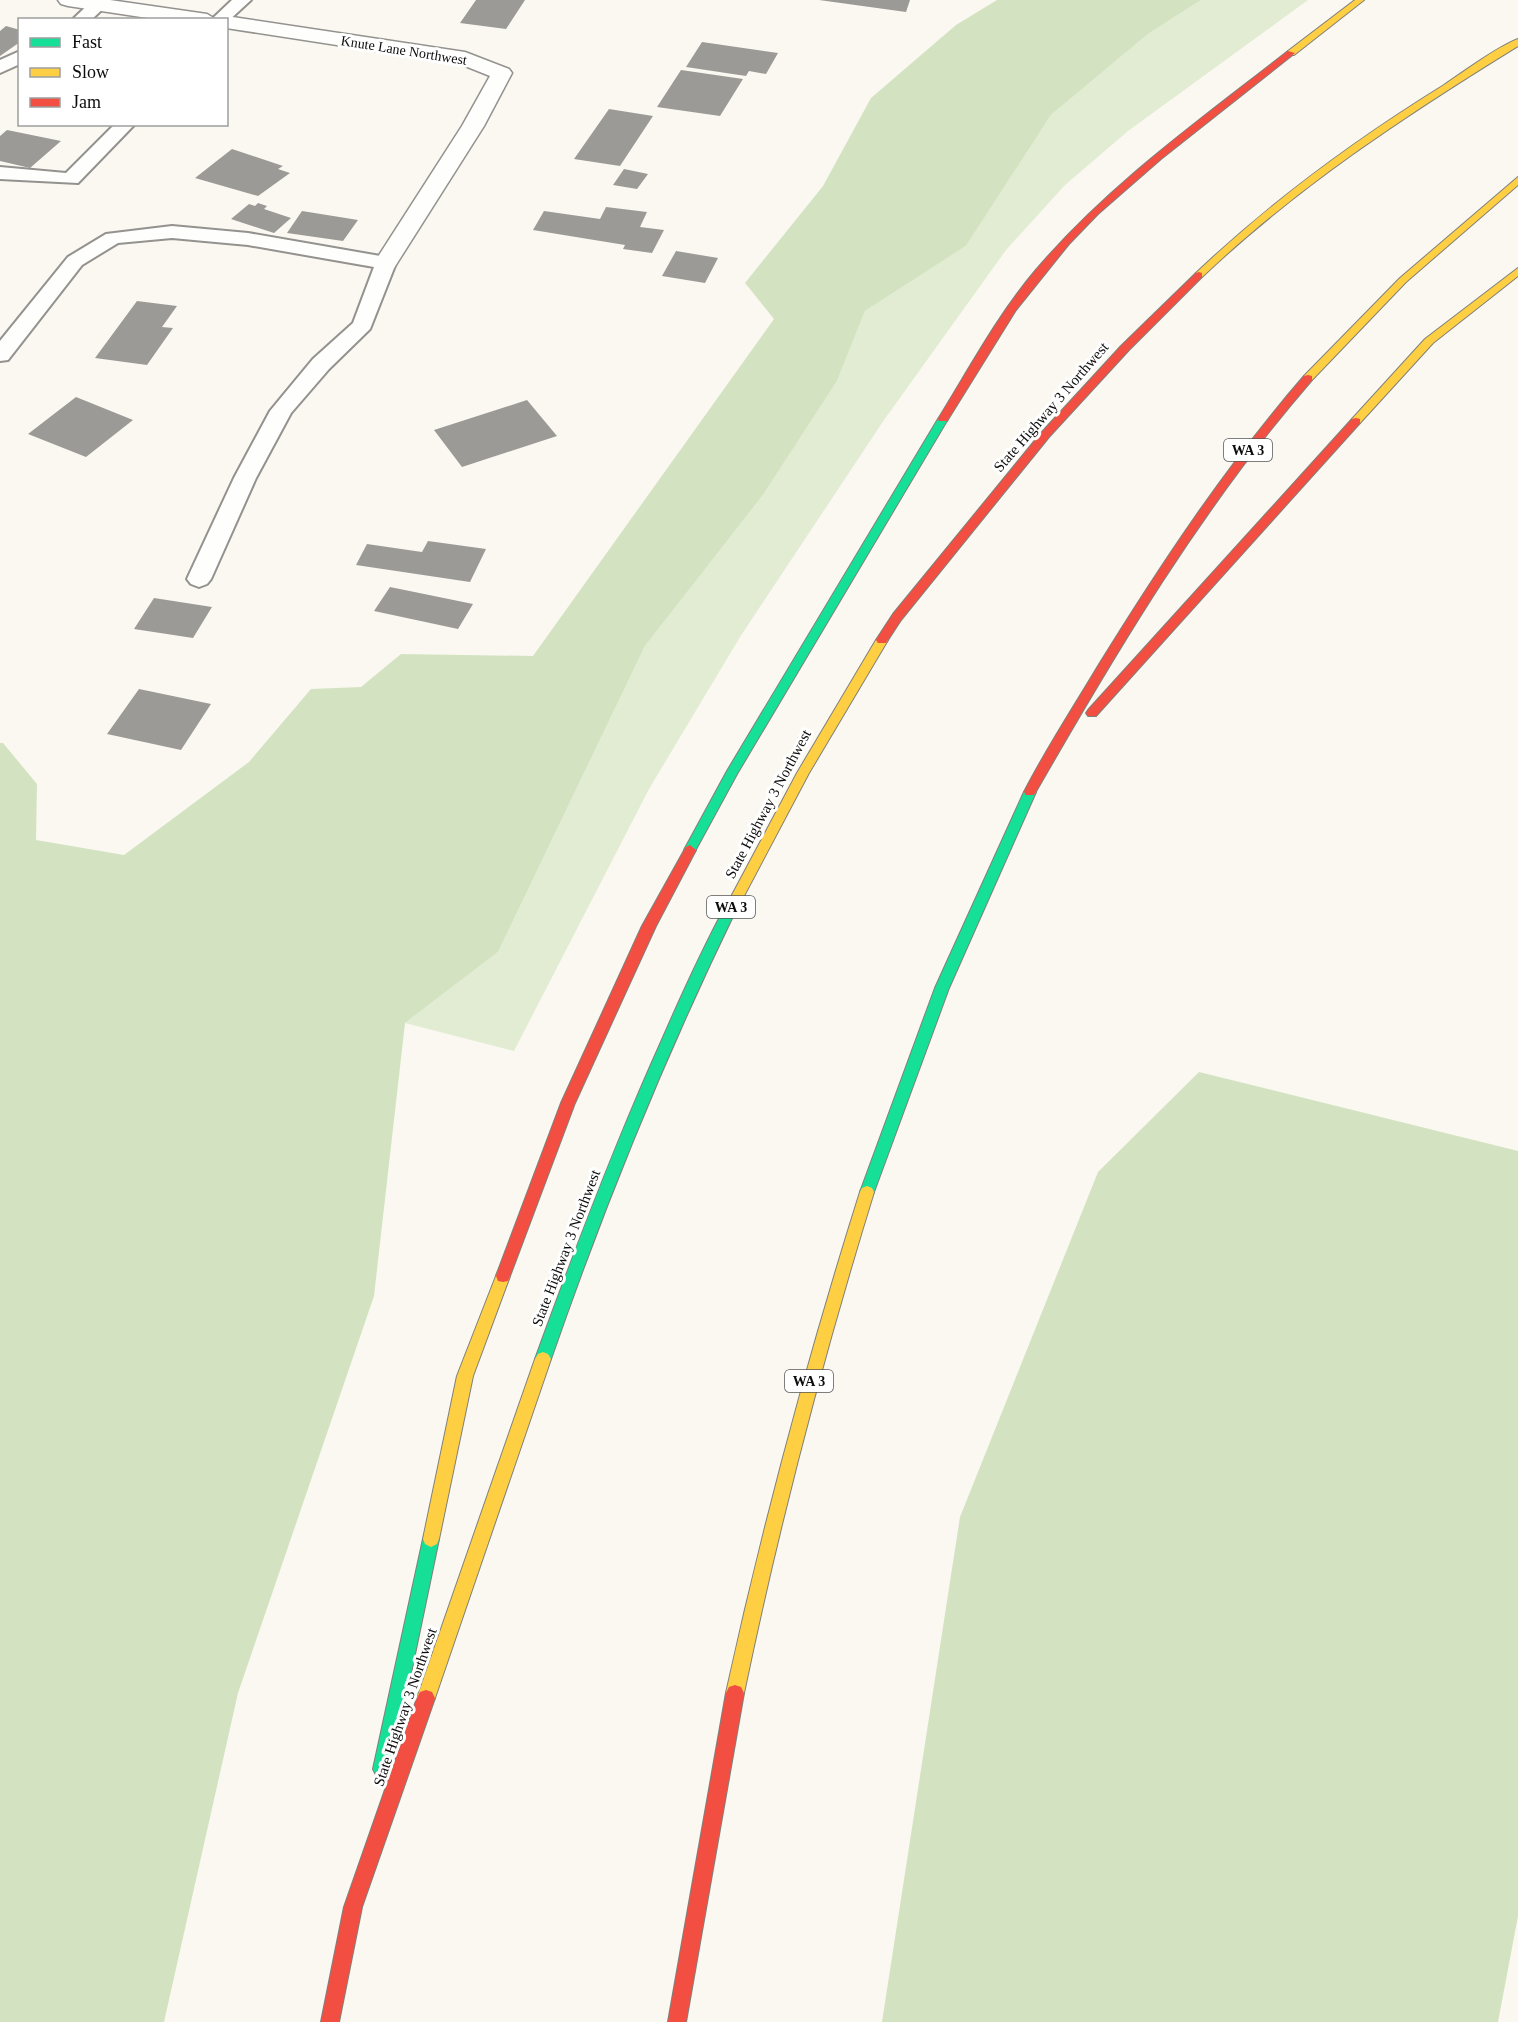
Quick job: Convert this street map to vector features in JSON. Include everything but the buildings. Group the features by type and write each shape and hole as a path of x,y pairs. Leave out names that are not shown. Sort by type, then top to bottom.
{"highway":[{"path":"380,1780 465,1376 568,1103 649,926 731,774 880,521 1010,312 1038,274 1102,205 1136,174 1360,0"},
{"name":"State Highway 3 Northwest","path":"330,2022 352,1907 562,1304 623,1144 689,992 771,828 834,717 897,617 1045,435 1125,348 1222,252 1316,177 1410,108 1518,42"},
{"name":"WA 3","path":"677,2022 693,1919 740,1668 790,1451 834,1290 882,1146 928,1023 974,911 1041,770 1166,562 1234,468 1293,395 1359,324 1425,258 1518,180"},
{"path":"1041,770 1415,356 1469,307 1518,271"},
{"path":"352,1907 375,1803"}],"street":[{"path":"68,0 194,18"},
{"name":"Knute Lane Northwest","path":"228,22 465,58 501,73 472,126 386,262"}],"lane":[{"path":"221,18 242,0"},
{"path":"82,18 99,4"},
{"path":"0,68 18,57"},
{"path":"0,173 71,179 124,126"},
{"path":"0,355 75,261 113,238 172,232 248,239 386,262 363,326 321,364 281,411 244,478 199,579"}],"green space":[{"path":"997,0 1201,0 1148,34 1051,115 966,246 865,311 837,381 763,495 645,646 498,952 405,1023 374,1296 238,1693 164,2022 0,2022 0,743 3,743 37,784 36,840 124,855 249,762 311,689 361,687 401,654 533,656 774,319 745,283 823,186 871,98 956,25"},
{"path":"1201,0 1308,0 1128,131 1065,185 1006,250 884,420 740,637 649,789 514,1051 405,1023 498,952 645,646 763,495 837,381 865,311 966,246 1051,115 1148,34"},
{"path":"1199,1072 1518,1151 1518,1916 1498,2022 882,2022 960,1517 1098,1172"}],"traffic: fast":[{"path":"690,850 731,774 943,419"},
{"path":"867,1192 942,988 1030,792"},
{"path":"543,1359 584,1245 629,1132 677,1020 730,910"},
{"path":"382,1769 431,1539"}],"traffic: slow":[{"path":"1291,53 1360,0"},
{"path":"1199,275 1272,209 1311,179 1393,121 1518,42"},
{"path":"1308,378 1403,280 1518,180"},
{"path":"1356,421 1429,341 1518,271"},
{"path":"730,910 803,773 882,640"},
{"path":"735,1693 794,1441 867,1192"},
{"path":"431,1539 465,1376 503,1276"},
{"path":"426,1698 543,1359"}],"traffic: jam":[{"path":"943,419 1012,309 1066,242 1095,212 1158,157 1291,53"},
{"path":"882,640 897,617 1045,435 1125,348 1199,275"},
{"path":"1030,792 1070,721 1180,545 1254,443 1308,378"},
{"path":"1092,713 1356,421"},
{"path":"503,1276 568,1103 649,926 690,850"},
{"path":"677,2022 735,1693"},
{"path":"330,2022 353,1907 426,1698"}]}
